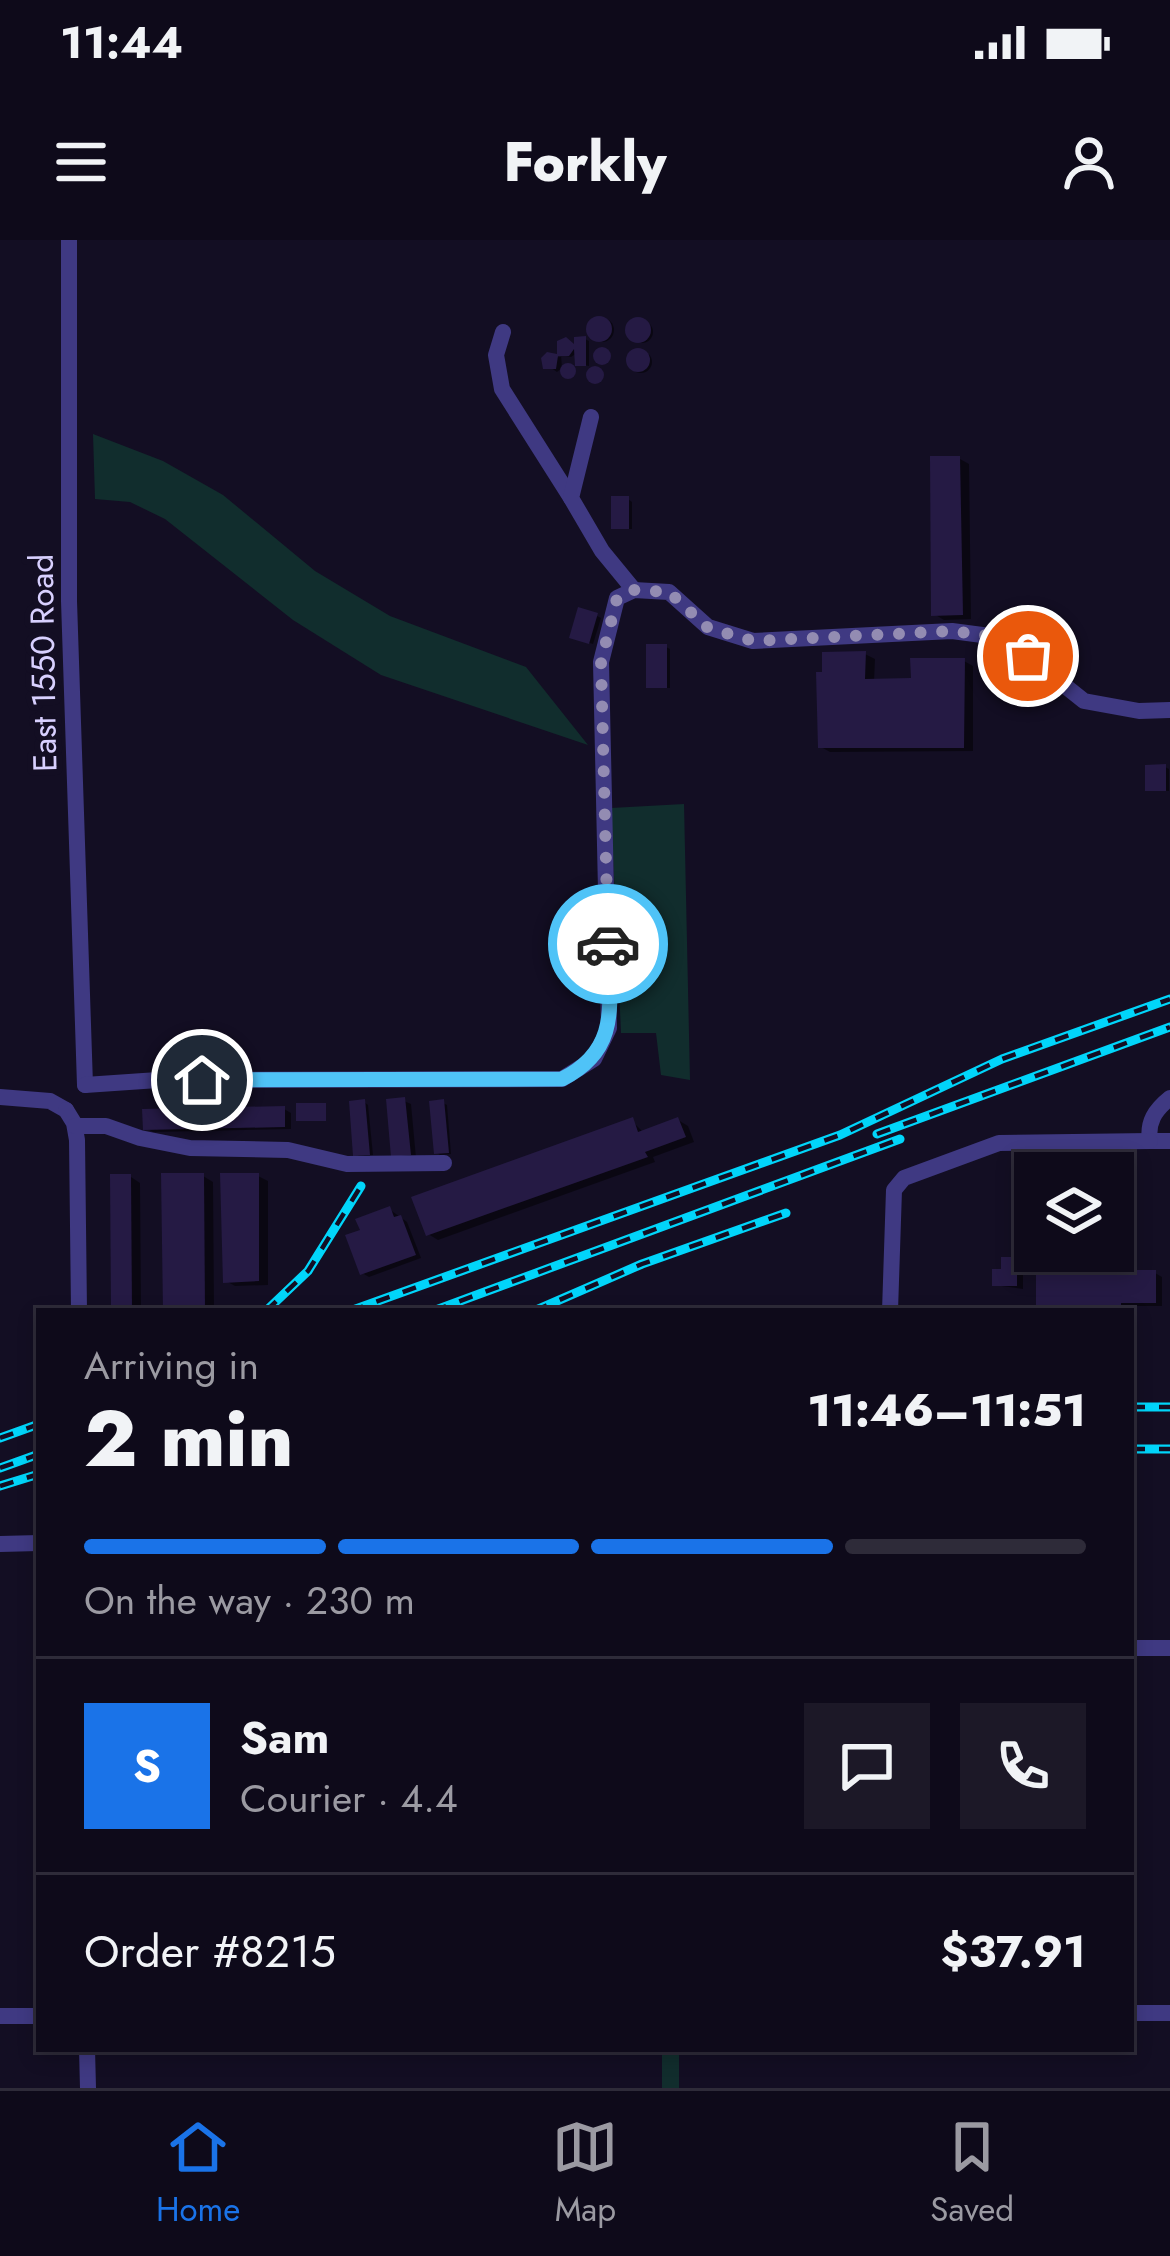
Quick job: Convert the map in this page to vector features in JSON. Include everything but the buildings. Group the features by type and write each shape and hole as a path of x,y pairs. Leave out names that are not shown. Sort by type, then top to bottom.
{"street":[{"name":"East 1550 Road","path":"69,240 69,601 86,1085"},
{"path":"503,332 496,355 502,388 602,551 634,590"},
{"path":"571,498 591,417"},
{"path":"79,1308 70,1118 86,1085 158,1080 547,1080 562,1079 594,1059 609,1028 601,662 617,598 634,590 669,592 708,628 753,641 952,631 1005,638 1084,700 1139,711 1170,710"},
{"path":"0,1097 50,1101 70,1118 190,1148 288,1150 346,1164 444,1163"},
{"path":"1150,1142 1155,1110 1170,1098"},
{"path":"890,1308 894,1190 904,1178 999,1143 1170,1141"},
{"path":"0,1544 36,1543"},
{"path":"1134,1648 1170,1648"},
{"path":"1134,2013 1170,2013"},
{"path":"0,2016 36,2015"},
{"path":"87,2052 88,2088"}],"green space":[{"path":"93,434 163,461 223,495 315,571 390,616 526,667 588,745 381,675 293,620 165,519 130,502 95,499"},
{"path":"684,804 690,1080 661,1075 656,1033 621,1033 611,808"},
{"path":"662,2052 679,2052 679,2088 662,2088"}],"railway":[{"path":"358,1308 840,1135 1002,1059 1170,999"},
{"path":"877,1134 1170,1027"},
{"path":"441,1308 900,1139"},
{"path":"269,1308 308,1271 361,1186"},
{"path":"541,1308 642,1264 786,1213"},
{"path":"1134,1407 1170,1407"},
{"path":"0,1438 36,1425"},
{"path":"1134,1449 1170,1449"},
{"path":"0,1468 36,1455"},
{"path":"0,1486 36,1475"}],"way so far":[{"path":"608,944 601,662 617,598 634,590 669,592 708,628 753,641 952,631 1005,638 1028,656"}],"route":[{"path":"202,1080 562,1079 594,1059 609,1028 608,944"}]}
